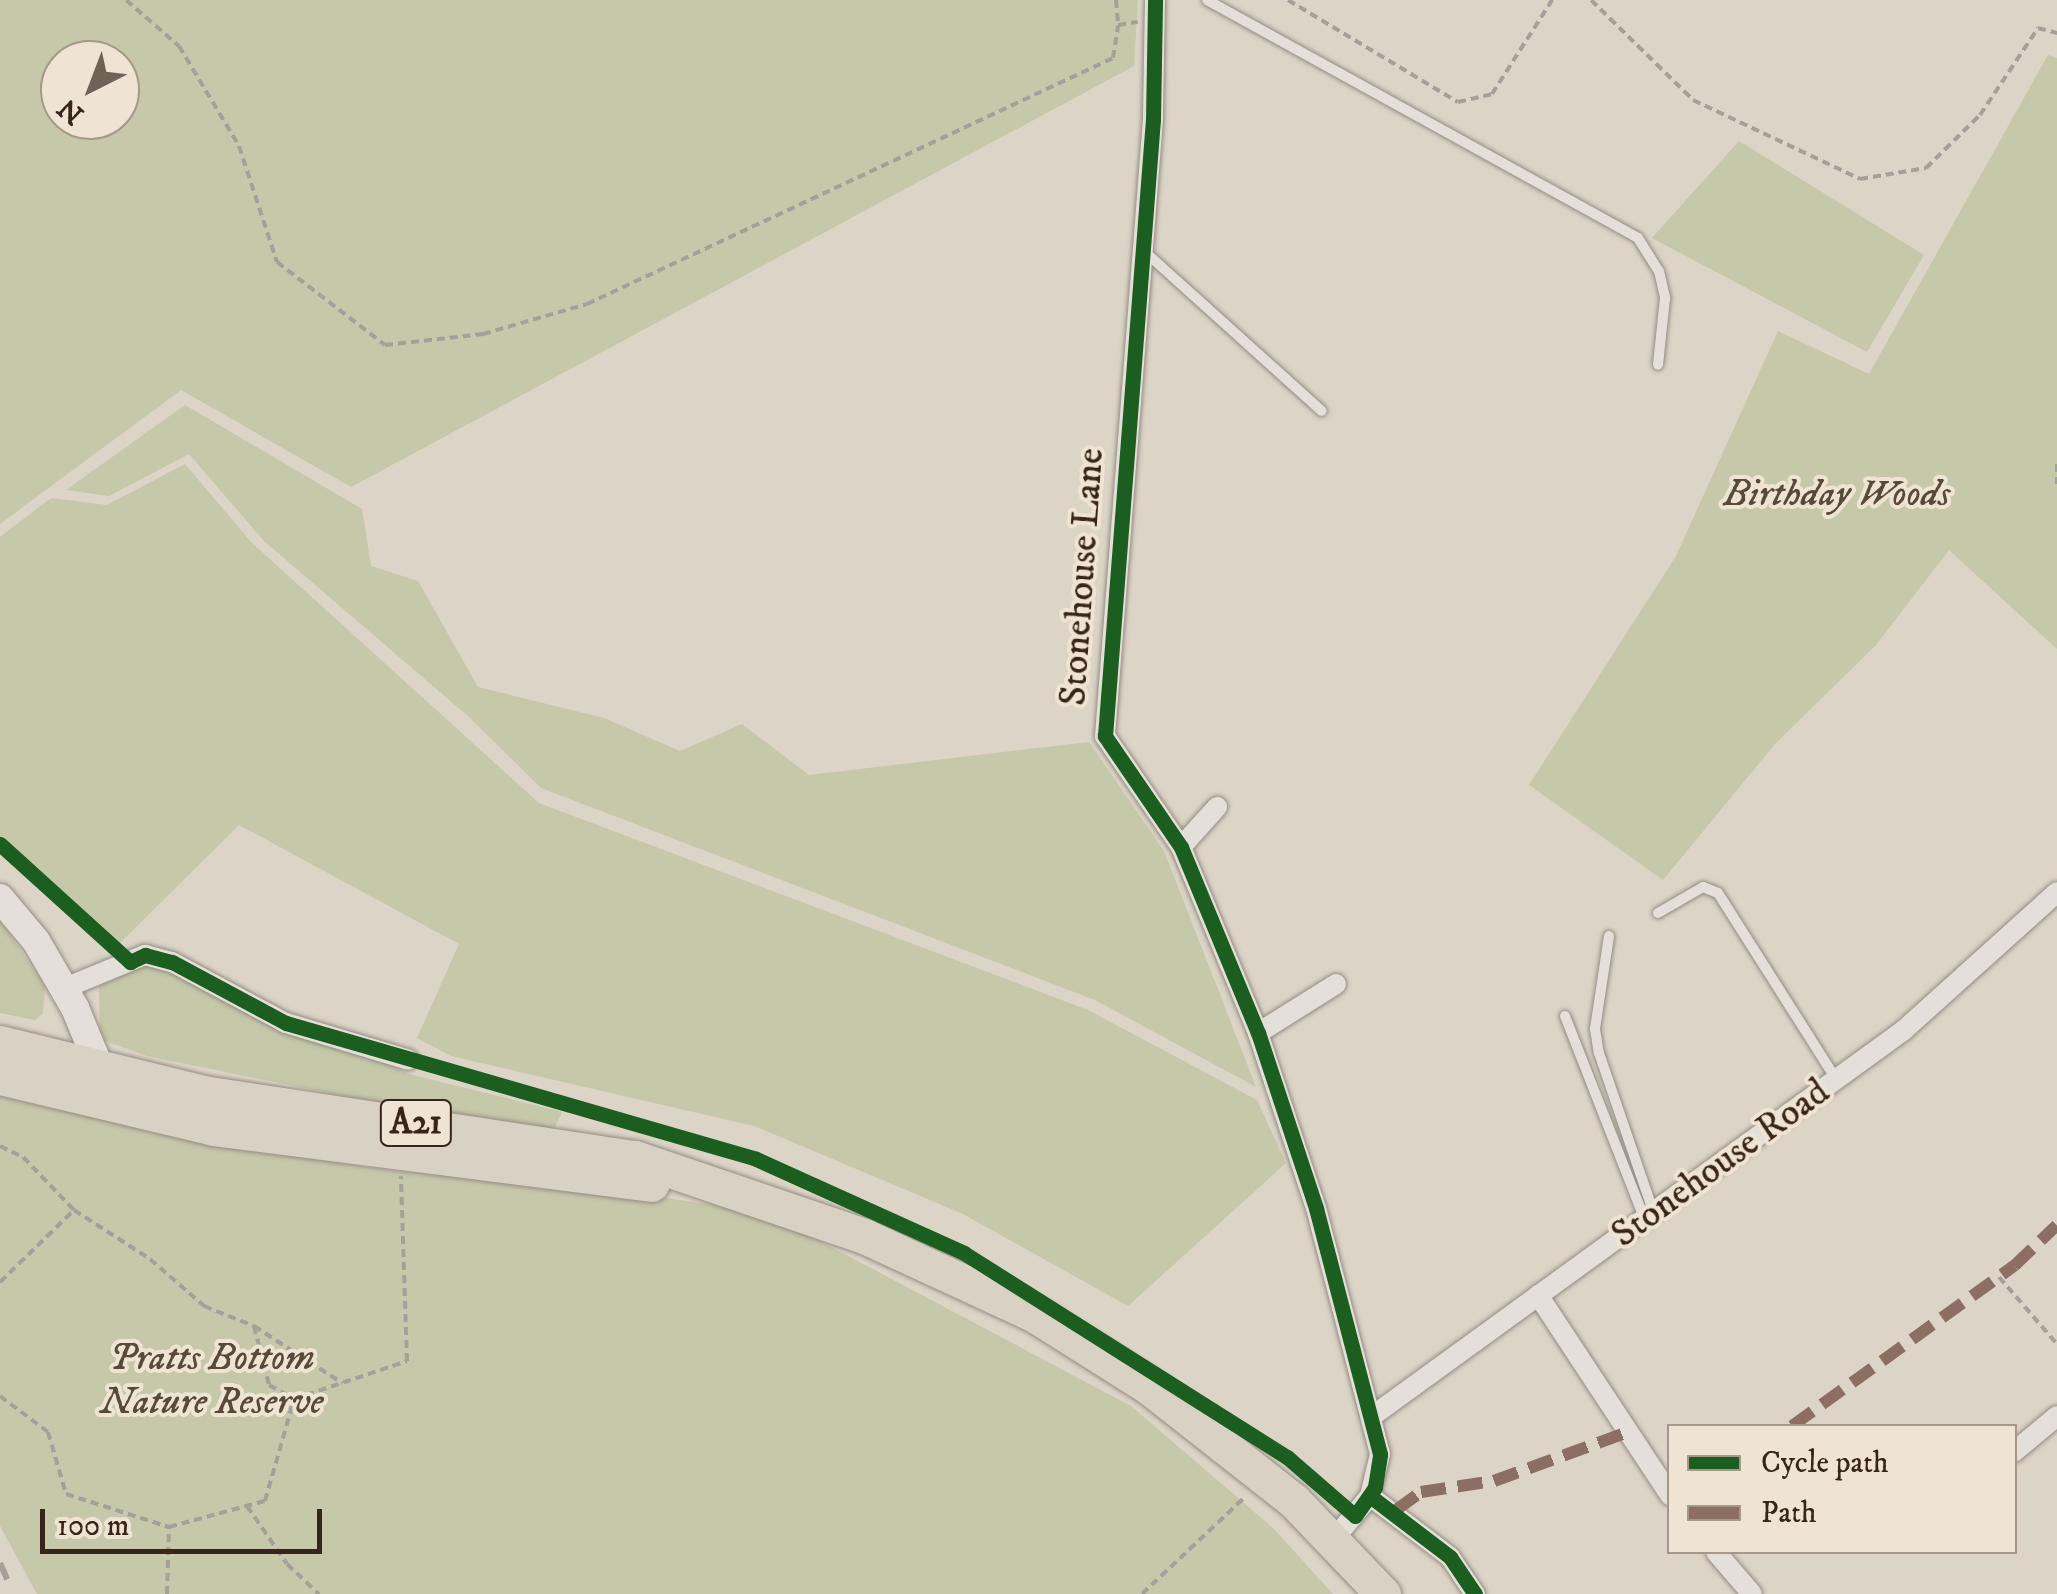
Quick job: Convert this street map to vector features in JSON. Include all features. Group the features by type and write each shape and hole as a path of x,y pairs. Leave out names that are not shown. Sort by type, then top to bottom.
{"highway":[{"name":"A21","path":"0,1043 90,1068 252,1101 600,1150 881,1242 1034,1315 1202,1426 1334,1540 1383,1594"},
{"name":"A21","path":"0,1077 107,1105 364,1150 737,1194"}],"street":[{"name":"Stonehouse Lane","path":"1155,10 1106,736 1181,847 1258,1033 1316,1208 1371,1417 1380,1468 1370,1496"},
{"path":"1181,847 1217,807"},
{"name":"Stonehouse Road","path":"1371,1417 1904,1030 2057,892"},
{"path":"0,898 65,988 93,1048 89,1088 107,1105"},
{"path":"65,988 145,954 172,962 286,1023 409,1060"},
{"path":"1258,1033 1336,984"},
{"path":"1538,1295 1667,1490"},
{"path":"2017,1449 2057,1416"},
{"path":"1334,1540 1370,1496 1403,1515 1450,1558 1474,1594"},
{"path":"1718,1554 1752,1594"}],"lane":[{"path":"1207,0 1638,238 1659,271 1665,298 1658,365"},
{"path":"1140,247 1322,411"},
{"path":"1658,913 1703,887 1718,893 1837,1080"},
{"path":"1609,936 1595,1028 1650,1218"},
{"path":"1565,1016 1650,1218"}],"path":[{"path":"126,0 179,46 239,146 277,262 386,344 483,334 587,304 1113,58 1118,24 1116,0"},
{"path":"1288,0 1458,102 1492,94 1552,0"},
{"path":"1592,0 1694,100 1860,179 1926,168 1980,115 2038,28 2057,32"},
{"path":"1118,24 1155,10"},
{"path":"2057,464 2057,484"},
{"path":"0,1146 23,1156 74,1210 150,1259 204,1306 254,1326 342,1383"},
{"path":"254,1326 269,1385 294,1399 407,1361 401,1172"},
{"path":"0,1282 74,1210"},
{"path":"1999,1278 2057,1344"},
{"path":"0,1396 48,1432 66,1494 169,1527 265,1501 294,1399"},
{"path":"1142,1594 1250,1493"},
{"path":"247,1506 287,1564 319,1594"},
{"path":"167,1594 169,1527"}],"green space":[{"path":"0,0 1138,0 1134,66 351,487 181,390 0,524"},
{"name":"Birthday Woods","path":"2048,55 2057,58 2057,649 1949,550 1876,645 1775,744 1663,880 1529,785 1676,556 1778,331 1869,374"},
{"path":"1739,141 1924,255 1867,352 1652,238"},
{"path":"185,405 362,509 371,566 418,581 478,687 604,718 680,751 742,724 809,775 1089,742 1164,851 1256,1087 1095,1000 541,788 469,717 264,541 189,454 109,496 66,490"},
{"path":"185,464 251,542 539,803 1088,1010 1257,1100 1286,1163 1128,1306 963,1214 754,1126 451,1056 417,1038 459,944 239,825 115,948 0,842 0,537 51,498 107,505"},
{"path":"0,920 45,986 43,1013 35,1020 0,1013"},
{"path":"141,948 409,1074 562,1112 554,1129 392,1106 147,1056 100,1039 99,983"},
{"name":"Pratts Bottom Nature Reserve","path":"0,1096 197,1141 394,1171 579,1185 767,1213 1131,1406 1273,1528 1333,1594 37,1594 0,1526"}],"railway":[{"path":"0,1563 14,1594"}],"marked path":[{"path":"1795,1424 2014,1266 2057,1225"},
{"path":"1396,1510 1421,1492 1494,1481 1625,1433"}],"cycle path":[{"path":"0,844 130,962 145,955 172,962 286,1023 756,1159 964,1253 1287,1457 1355,1516 1375,1487 1380,1454 1316,1208 1258,1033 1181,847 1105,736 1153,119 1155,0"},
{"path":"1370,1496 1450,1557 1475,1594"}]}
